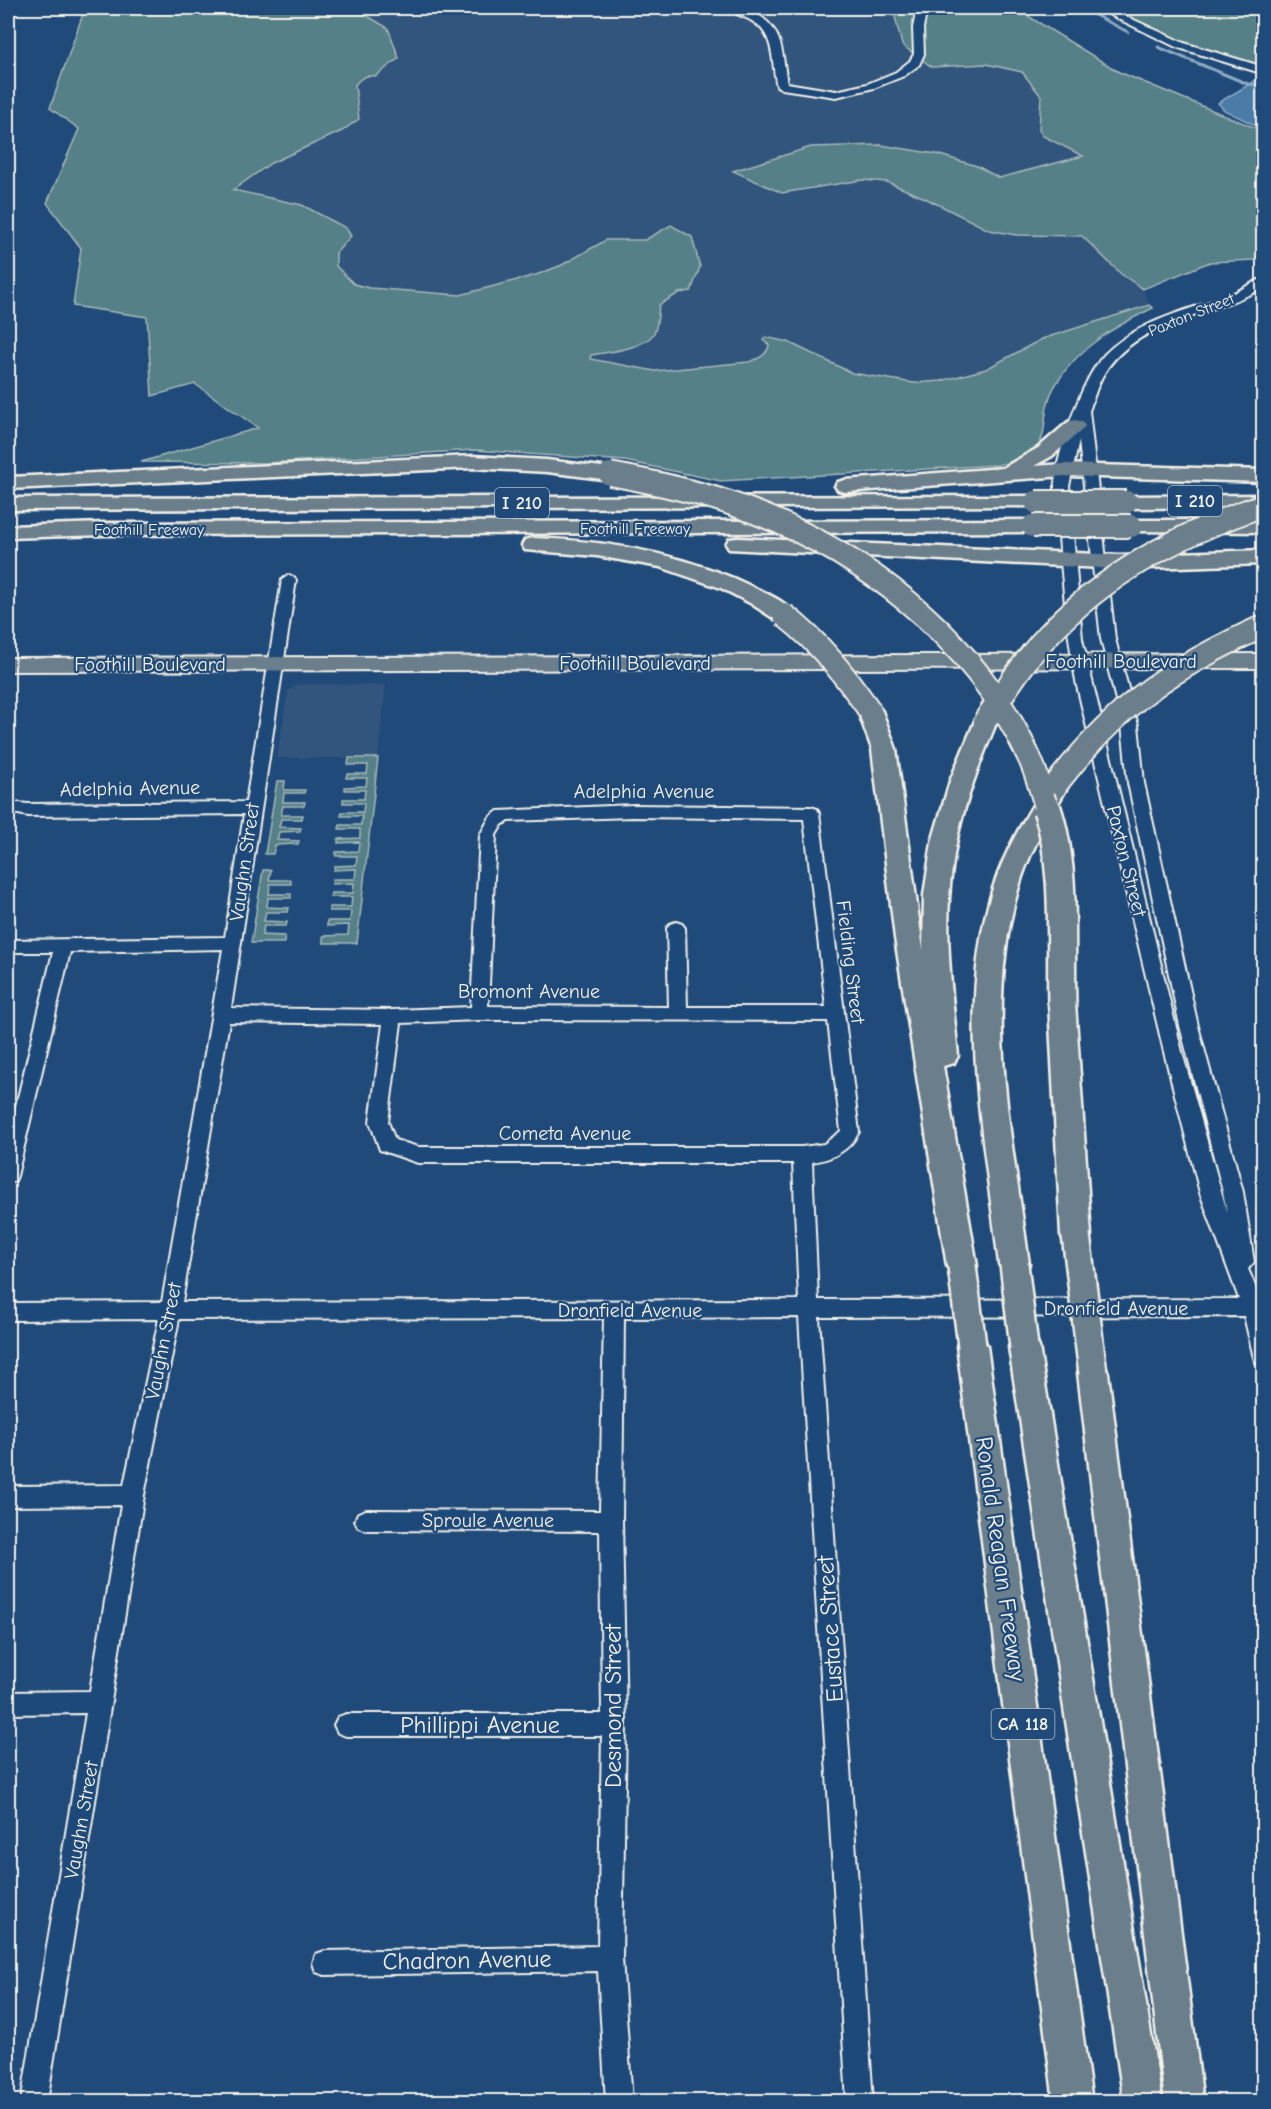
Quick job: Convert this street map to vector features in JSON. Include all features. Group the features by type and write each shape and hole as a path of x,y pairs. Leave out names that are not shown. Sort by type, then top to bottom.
{"highway":[{"path":"1008,473 1045,452 1079,417"},
{"path":"8,483 473,462 547,466 610,474 678,488 748,511 806,535 866,569 906,598 957,647 1006,710 1023,741 1042,791 1050,819 1056,865 1076,1236 1184,2102"},
{"path":"500,503 559,496 810,489 1064,470 1263,476"},
{"path":"962,1266 938,983 936,911 943,843 962,775 985,721 1006,688 1055,628 1084,601 1119,575 1196,530 1263,503"},
{"name":"Foothill Freeway","path":"8,504 1263,503"},
{"name":"Foothill Freeway","path":"8,534 104,529 1263,526"},
{"path":"496,529 801,548 1068,561 1263,558"},
{"path":"8,534 42,542 359,546 545,545 619,552 696,571 763,601 784,615 803,630 838,665 870,711 884,749 908,939 962,1266"},
{"path":"1143,2102 1024,1347 990,1060 988,1003 991,954 1006,889 1021,848 1058,782 1081,750 1100,729 1135,698 1198,657 1263,626"},
{"name":"Ronald Reagan Freeway","path":"962,1266 1073,2102"}],"main road":[{"name":"Foothill Boulevard","path":"8,665 1263,661"}],"street":[{"path":"730,8 758,19 770,28 778,53 782,86 836,94 870,86 900,74 915,63 919,54 918,28 922,8"},
{"path":"1101,8 1173,42 1263,71"},
{"name":"Paxton Street","path":"1258,1307 1205,1171 1170,1041 1075,638 1062,486 1064,470 1079,417 1098,372 1124,345 1166,322 1238,296 1263,282"},
{"name":"Paxton Street","path":"1079,417 1100,561 1108,639 1130,725 1136,783 1144,827 1189,1026 1233,1192 1258,1307 1263,1358"},
{"name":"Vaughn Street","path":"34,2102 133,1495 170,1312 221,1015 289,580"},
{"name":"Adelphia Avenue","path":"8,807 28,810 252,808"},
{"name":"Adelphia Avenue","path":"478,1013 488,835 496,821 504,815 633,811 811,813"},
{"name":"Fielding Street","path":"811,813 849,1117"},
{"path":"676,928 678,1014"},
{"path":"8,946 232,943"},
{"path":"8,1176 63,945"},
{"name":"Bromont Avenue","path":"221,1015 393,1017 478,1013 837,1014"},
{"name":"Cometa Avenue","path":"393,1017 379,1122 387,1145 418,1155 802,1155 830,1152 843,1143 850,1132 849,1117"},
{"name":"Eustace Street","path":"802,1155 809,1310 860,2102"},
{"name":"Dronfield Avenue","path":"8,1311 614,1311 1258,1307"},
{"name":"Desmond Street","path":"614,1311 611,1521 614,1725 610,1958 619,2102"},
{"path":"8,1496 133,1495"},
{"name":"Sproule Avenue","path":"366,1520 611,1521"},
{"path":"8,1703 101,1702"},
{"name":"Phillippi Avenue","path":"346,1725 614,1725"},
{"name":"Chadron Avenue","path":"324,1963 610,1958"}],"shaded area":[{"path":"354,8 890,8 894,13 902,45 932,67 986,64 1022,72 1041,96 1039,130 1043,136 1084,156 999,178 977,166 936,154 821,146 734,171 887,182 989,230 1016,235 1082,236 1121,274 1143,289 1149,305 1042,340 986,369 941,381 914,383 852,373 788,342 766,337 768,350 763,356 749,362 655,371 590,359 590,355 627,349 655,332 659,305 679,293 645,240 606,240 562,265 536,275 460,295 369,288 354,284 336,266 336,253 350,236 233,190 271,163 358,119 355,85 360,78 368,75 388,28"},
{"path":"1258,79 1263,80 1263,129 1224,110 1218,103"},
{"path":"298,684 386,685 378,758 277,758 288,691"}],"green space":[{"path":"85,8 354,8 388,28 399,58 376,76 364,77 355,85 359,119 342,131 271,163 233,190 302,205 346,228 351,236 336,253 336,266 354,284 369,288 460,295 536,275 562,265 606,240 645,240 671,225 692,237 700,267 691,291 679,293 659,305 654,333 643,343 591,355 590,359 655,371 749,362 766,352 769,345 763,340 765,337 788,342 852,373 914,383 941,381 986,369 1042,339 1149,305 1153,308 1100,338 1077,357 1058,381 1050,396 1040,444 1032,452 1019,459 997,465 721,481 625,461 475,450 268,463 141,462 258,428 195,384 152,396 147,317 73,306 81,248 47,203 79,129 50,108"},
{"path":"890,8 1015,8 1119,72 1263,131 1263,252 1256,260 1210,262 1143,289 1121,274 1082,236 1016,235 989,230 887,182 862,180 782,193 733,171 811,147 881,145 936,154 977,166 999,178 1083,156 1043,136 1039,130 1041,96 1022,72 986,64 932,67 902,45 894,13"},
{"path":"1107,8 1263,8 1263,68 1191,46"},
{"path":"349,758 378,758 357,943 323,943 323,936 348,935 349,925 327,926 327,921 350,921 351,911 329,911 329,907 351,907 352,897 330,897 331,893 353,893 354,883 332,884 333,879 355,879 356,869 334,870 335,866 356,865 357,856 336,856 336,852 358,851 359,842 338,843 338,839 360,838 360,829 339,829 340,825 361,825 362,816 341,816 342,812 363,812 364,803 343,803 343,799 364,799 365,790 345,790 345,787 366,786 367,778 346,778 347,774 367,774 368,765 348,765"},
{"path":"277,781 285,781 284,790 305,790 304,793 284,793 283,802 305,802 304,806 283,806 281,815 303,815 302,819 281,819 279,827 301,828 300,831 279,832 277,840 299,841 298,844 275,845 273,854 265,854"},
{"path":"263,870 271,870 269,880 291,880 291,884 270,884 269,894 291,894 291,898 268,898 267,907 289,908 288,912 266,912 264,921 287,922 286,926 264,926 262,935 285,936 284,943 251,943"}],"waterway":[{"path":"1081,8 1128,32"},
{"path":"1158,47 1248,84 1264,86"}]}
